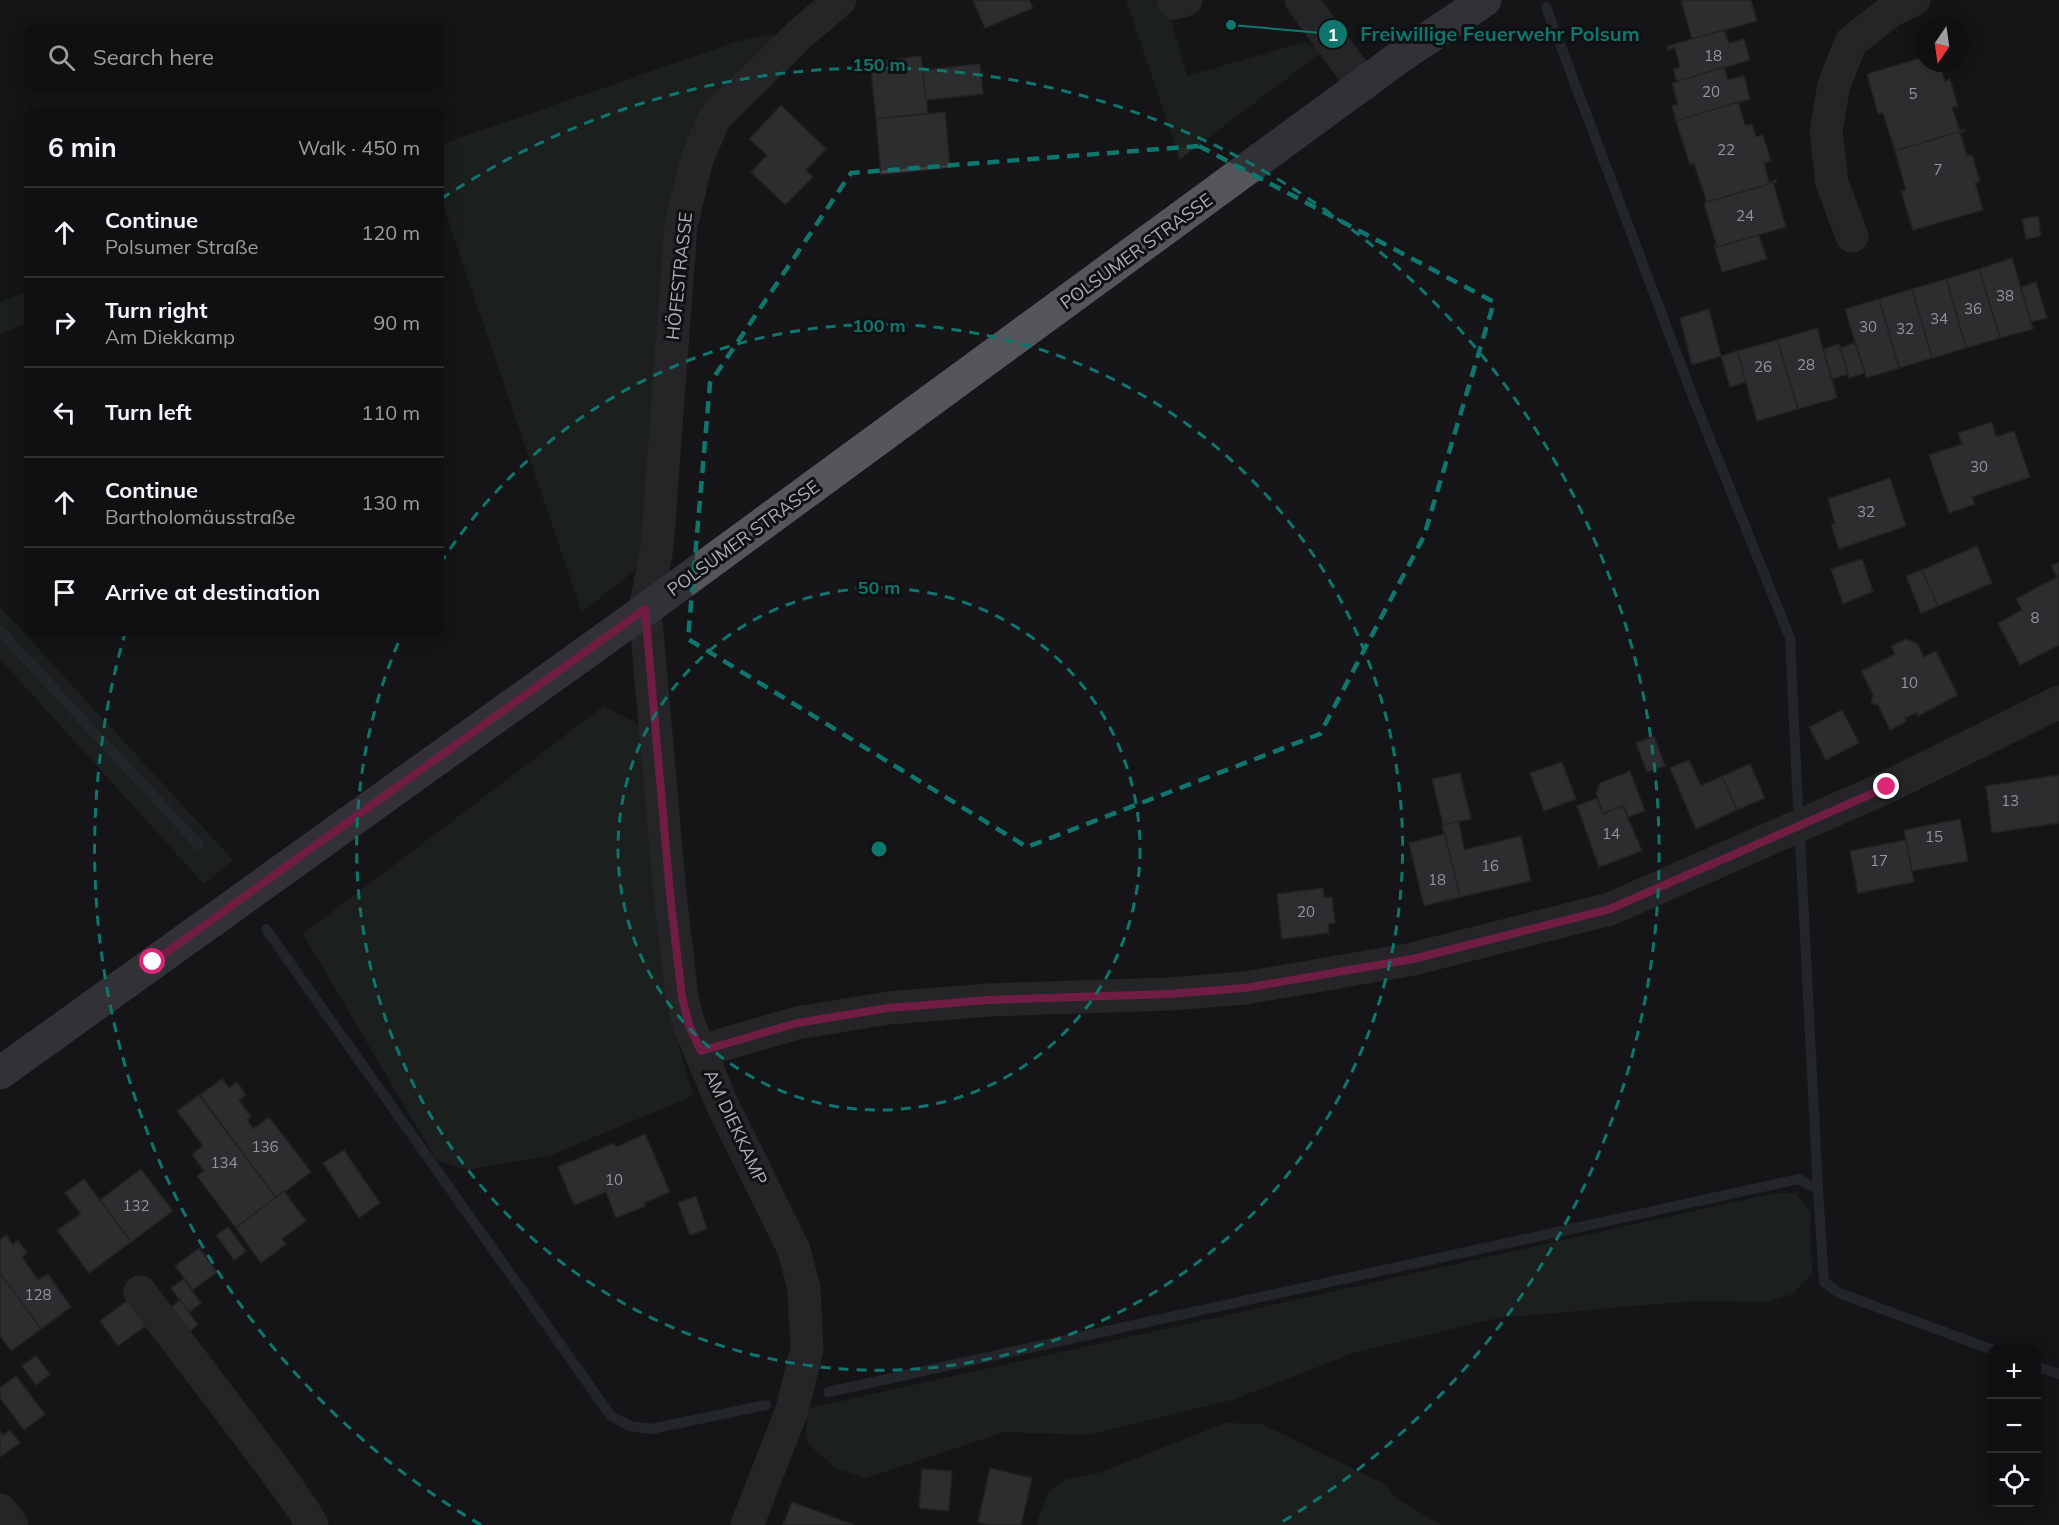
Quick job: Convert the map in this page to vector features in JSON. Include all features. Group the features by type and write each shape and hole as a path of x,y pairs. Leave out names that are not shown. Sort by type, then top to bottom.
{"main road":[{"name":"POLSUMER STRASSE","path":"0,1073 645,609 1401,56 1485,0"}],"street":[{"name":"HÖFESTRASSE","path":"645,609 657,548 681,225 697,159 715,117 799,35 840,0"},
{"path":"1301,0 1363,85"},
{"path":"1852,236 1832,183 1826,130 1834,84 1851,42 1892,9 1914,0"},
{"name":"AM DIEKKAMP","path":"645,609 670,894 682,997 689,1025 722,1104 794,1250 804,1288 807,1349 792,1410 747,1525"},
{"path":"701,1051 797,1023 888,1008 989,1000 1168,994 1245,988 1413,959 1610,909 1887,787 2059,702"},
{"path":"140,1292 275,1470 312,1525"},
{"path":"0,1510 12,1525"}],"highlighted area":[{"path":"1199,146 1494,302 1424,536 1320,734 1027,847 688,639 710,383 851,173"}],"shaded area":[{"path":"1126,0 1165,0 1187,76 1305,42 1318,48 1321,53 1180,159"},
{"path":"784,33 707,115 644,563 582,612 444,209 444,144 738,41"},
{"path":"24,293 24,324 0,334 0,302"},
{"path":"0,607 24,633 24,636 27,636 233,860 204,884 0,659"},
{"path":"604,706 641,726 668,1009 693,1096 551,1155 467,1170 437,1161 303,934"},
{"path":"1796,1193 1810,1212 1812,1273 1793,1294 1767,1302 1691,1301 1498,1318 1356,1352 1235,1399 1087,1435 1005,1432 865,1478 837,1469 807,1443 806,1409 1770,1194"},
{"path":"1225,1423 1262,1424 1386,1485 1396,1498 1441,1525 1036,1525 1049,1491 1067,1479 1099,1473"}],"building":[{"path":"973,0 1029,0 1033,8 985,28"},
{"path":"1681,0 1751,0 1757,21 1692,39"},
{"path":"1724,30 1729,43 1744,39 1750,60 1677,82 1673,69 1680,67 1675,48 1668,50 1667,46"},
{"path":"921,56 928,113 876,119 870,62"},
{"path":"1915,60 1915,72 1942,72 1945,81 1950,79 1958,106 1952,108 1960,130 1965,130 1895,151 1883,113 1878,114 1867,74"},
{"path":"980,64 983,94 926,100 923,70"},
{"path":"1724,67 1728,80 1744,76 1750,99 1676,121 1672,106 1678,104 1672,83"},
{"path":"1738,102 1745,125 1752,124 1756,137 1763,135 1771,161 1764,163 1769,182 1776,180 1777,182 1707,202 1694,164 1690,165 1676,121"},
{"path":"781,105 826,149 806,170 813,177 785,205 751,172 767,155 749,139"},
{"path":"945,112 950,167 881,174 876,119"},
{"path":"1965,130 1960,133 1967,156 1972,155 1980,181 1975,183 1983,210 1913,230 1901,191 1906,190 1895,151"},
{"path":"1773,183 1786,227 1717,247 1704,203"},
{"path":"2038,216 2041,236 2026,239 2022,219"},
{"path":"1759,235 1767,259 1722,272 1714,246"},
{"path":"2012,258 2033,329 2000,338 1979,269"},
{"path":"1979,269 2000,338 1966,348 1946,279"},
{"path":"1946,279 1966,348 1932,358 1912,289"},
{"path":"2036,282 2047,318 2031,322 2021,287"},
{"path":"1912,289 1932,358 1899,368 1879,299"},
{"path":"1879,299 1899,368 1866,378 1845,309"},
{"path":"1709,309 1721,356 1692,365 1680,318"},
{"path":"1817,328 1837,398 1798,409 1777,340"},
{"path":"1777,340 1798,409 1757,421 1737,351"},
{"path":"1855,343 1865,373 1849,378 1840,348"},
{"path":"1839,344 1848,374 1832,379 1823,349"},
{"path":"1737,351 1746,382 1730,387 1721,356"},
{"path":"1992,422 1996,437 2014,431 2030,477 1972,497 1975,504 1949,513 1929,455 1962,444 1958,433"},
{"path":"1890,478 1906,526 1839,549 1831,524 1835,523 1828,499"},
{"path":"1977,546 1992,583 1938,606 1922,570"},
{"path":"1862,559 1873,591 1843,604 1831,569"},
{"path":"2059,562 2059,645 2020,665 1998,623 2022,610 2016,599 2057,577 2051,566"},
{"path":"1922,570 1938,606 1921,613 1906,576"},
{"path":"1906,639 1917,643 1924,657 1936,651 1958,695 1918,716 1916,713 1905,718 1907,721 1890,730 1878,705 1871,703 1873,695 1861,671 1895,654 1891,646"},
{"path":"1842,710 1859,743 1826,760 1809,727"},
{"path":"1654,736 1665,766 1647,772 1636,743"},
{"path":"1689,760 1701,786 1722,776 1737,810 1696,829 1670,768"},
{"path":"1562,762 1576,799 1544,811 1530,773"},
{"path":"1750,764 1765,798 1737,810 1722,776"},
{"path":"1630,771 1645,811 1628,817 1624,806 1603,813 1596,793 1600,783"},
{"path":"1460,773 1471,819 1443,825 1432,779"},
{"path":"2059,775 2059,823 1992,833 1986,786"},
{"path":"1597,798 1603,814 1623,806 1642,851 1599,867 1577,806"},
{"path":"1960,819 1968,861 1912,871 1904,830"},
{"path":"1459,821 1464,850 1521,836 1531,881 1460,897 1442,825"},
{"path":"1445,834 1460,897 1424,906 1409,843"},
{"path":"1906,840 1914,882 1858,893 1850,851"},
{"path":"1323,888 1324,898 1332,897 1335,923 1328,924 1329,933 1282,939 1277,894"},
{"path":"222,1079 229,1088 237,1082 246,1095 239,1100 251,1117 247,1120 253,1129 269,1117 311,1172 276,1198 200,1095"},
{"path":"199,1095 276,1198 236,1228 197,1176 204,1171 192,1154 203,1146 177,1111"},
{"path":"645,1134 670,1192 644,1203 646,1206 616,1218 606,1192 574,1205 558,1167 614,1143 616,1147"},
{"path":"344,1150 380,1203 359,1218 323,1163"},
{"path":"141,1169 173,1211 131,1242 100,1200"},
{"path":"84,1179 131,1242 89,1273 57,1230 81,1214 65,1193"},
{"path":"284,1191 306,1221 282,1239 286,1244 261,1263 236,1228"},
{"path":"696,1196 707,1229 690,1235 678,1203"},
{"path":"228,1227 246,1251 234,1260 216,1235"},
{"path":"6,1235 13,1245 18,1240 27,1253 22,1257 38,1280 48,1274 71,1307 41,1329 0,1273 0,1240"},
{"path":"199,1248 217,1272 193,1290 175,1266"},
{"path":"0,1273 41,1329 11,1351 0,1336"},
{"path":"184,1279 201,1303 189,1312 171,1288"},
{"path":"132,1297 151,1322 118,1346 100,1321"},
{"path":"180,1300 198,1325 186,1334 168,1310"},
{"path":"36,1356 50,1374 36,1385 22,1366"},
{"path":"16,1376 45,1414 24,1430 0,1398 0,1388"},
{"path":"10,1430 20,1443 0,1457 0,1431 3,1435"},
{"path":"990,1468 1032,1478 1021,1525 990,1525 978,1522"},
{"path":"922,1469 952,1471 949,1511 919,1508"},
{"path":"792,1502 854,1525 783,1525"}],"waterway":[{"path":"1546,7 1693,397 1790,638 1798,807"},
{"path":"0,631 199,845"},
{"path":"1800,839 1818,1190"},
{"path":"266,929 611,1416 630,1426 651,1429 766,1405"},
{"path":"828,1392 1799,1179 1818,1190 1824,1282 1839,1293 1987,1348"},
{"path":"2041,1368 2059,1374"}],"place":[{"name":"Freiwillige Feuerwehr Polsum","path":"1231,25"}],"route":[{"path":"153,962 645,609 670,894 682,997 689,1025 701,1051 797,1023 888,1008 989,1000 1168,994 1245,988 1413,959 1610,909 1887,787"}]}
